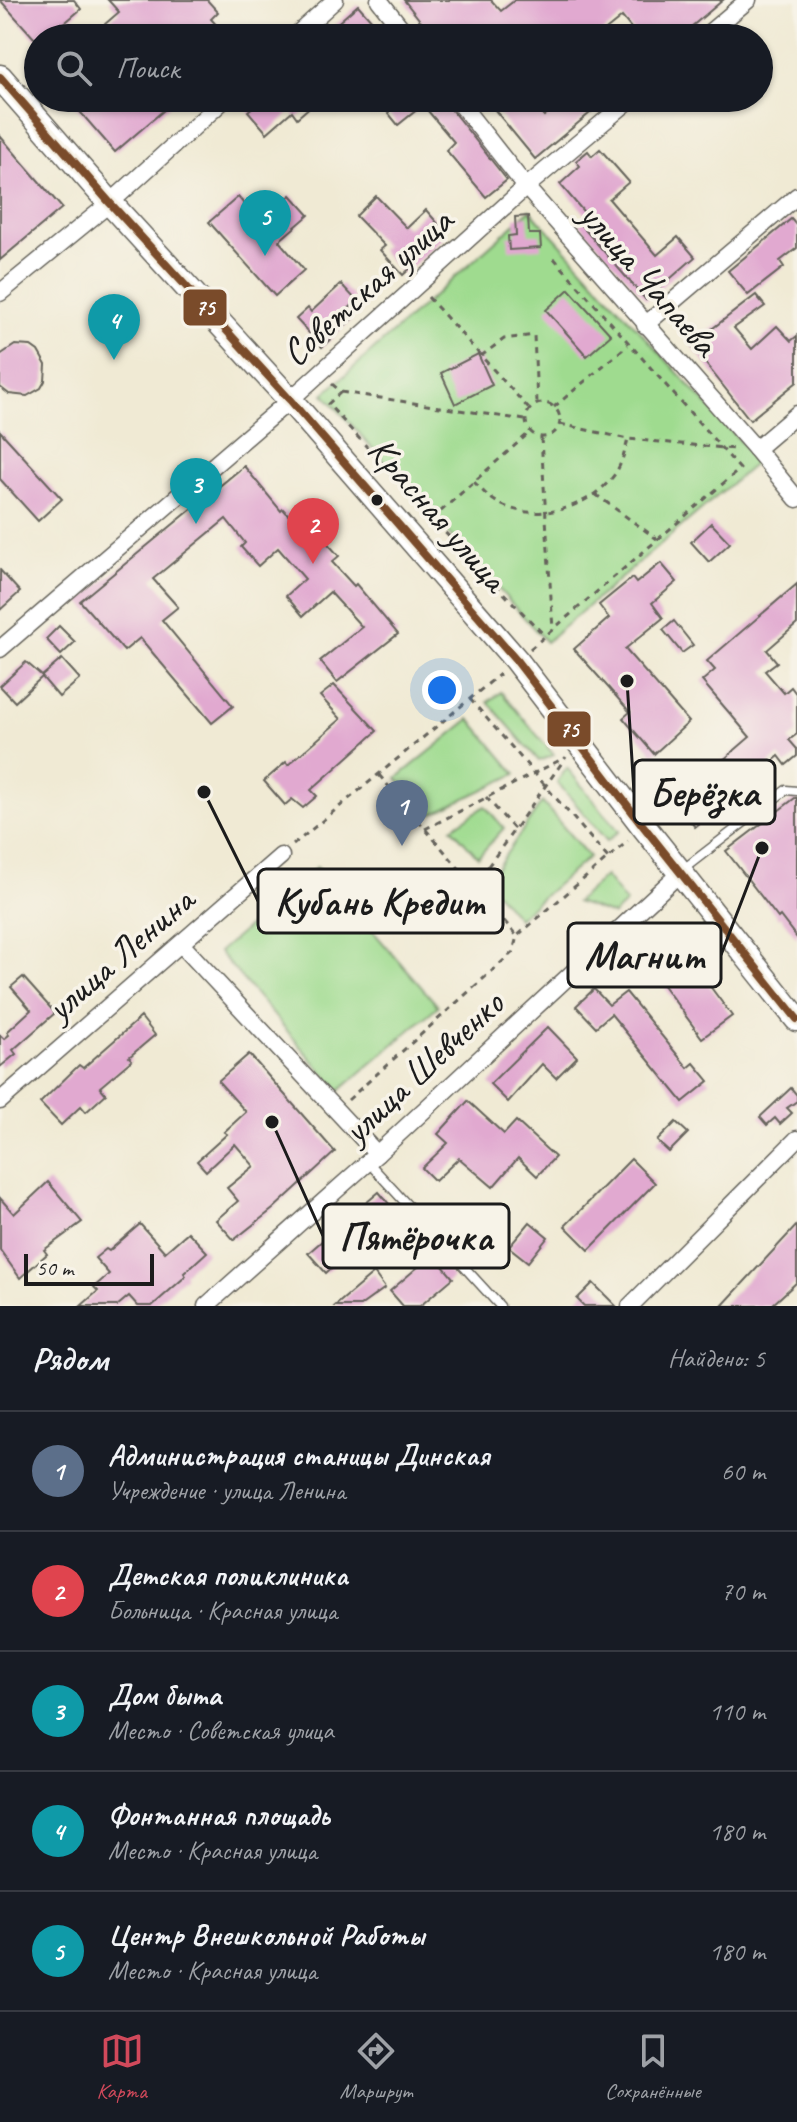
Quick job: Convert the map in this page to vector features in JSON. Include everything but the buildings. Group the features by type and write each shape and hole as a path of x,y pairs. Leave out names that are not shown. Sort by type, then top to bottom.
{"main road":[{"name":"Красная улица","path":"0,77 24,104"},
{"name":"Красная улица","path":"31,112 290,400 516,660 797,1019"}],"street":[{"path":"308,24 335,0"},
{"path":"379,0 398,24"},
{"path":"720,24 748,0"},
{"path":"0,293 110,203 211,112"},
{"name":"улица Чапаева","path":"467,112 526,187 797,499"},
{"name":"Советская улица","path":"0,649 290,400 526,187 615,112"},
{"path":"645,325 797,196"},
{"path":"756,449 797,414"},
{"name":"улица Ленина","path":"0,1101 281,856"},
{"name":"улица Шевченко","path":"206,1306 372,1158 681,872"},
{"path":"181,944 336,1111 372,1158"},
{"path":"630,1306 797,1139"}],"lane":[{"path":"681,872 786,790 797,791"},
{"path":"372,1158 500,1306"}],"path":[{"path":"281,856 553,630 740,469 552,256"},
{"path":"418,285 529,409"},
{"path":"481,356 504,339 534,335 537,403"},
{"path":"554,407 629,344"},
{"path":"320,373 341,392 525,420"},
{"path":"341,392 328,404 432,519 545,636"},
{"path":"537,403 554,407 559,415 560,424 556,431 541,438"},
{"path":"537,403 529,409 525,420 530,432 541,438"},
{"path":"560,424 628,439 720,449 756,449"},
{"path":"432,519 530,432"},
{"path":"541,438 553,630"},
{"path":"474,482 493,500 519,511 546,512 572,507 595,494 614,474 623,459 628,439"},
{"path":"595,494 657,540"},
{"path":"470,699 608,858"},
{"path":"425,829 566,757 474,886"},
{"path":"379,774 517,936"},
{"path":"486,797 514,829"},
{"path":"336,1111 513,952 517,936 644,827"}],"green space":[{"path":"530,210 758,461 546,642 324,394"},
{"path":"501,692 554,755 539,761 488,702"},
{"path":"470,719 516,774 428,816 397,778"},
{"path":"567,768 619,831 607,841 557,782"},
{"path":"542,802 589,857 518,918 487,882"},
{"path":"485,806 504,828 478,857 452,828"},
{"path":"317,867 438,1006 339,1091 219,952"},
{"path":"605,876 626,903 613,915 576,902"}],"transit line":[{"name":"75","path":"0,77 24,104"},
{"name":"75","path":"31,112 290,400 516,660 797,1019"}],"place":[{"name":"Центр Внешкольной Работы","path":"265,256"},
{"name":"Фонтанная площадь","path":"114,360"},
{"name":"Дом быта","path":"196,524"},
{"name":"Детская поликлиника","path":"313,564"},
{"name":"Берёзка","path":"627,681"},
{"name":"Кубань Кредит","path":"204,792"},
{"name":"Администрация станицы Динская","path":"402,846"},
{"name":"Магнит","path":"762,848"},
{"name":"Пятёрочка","path":"272,1122"}]}
